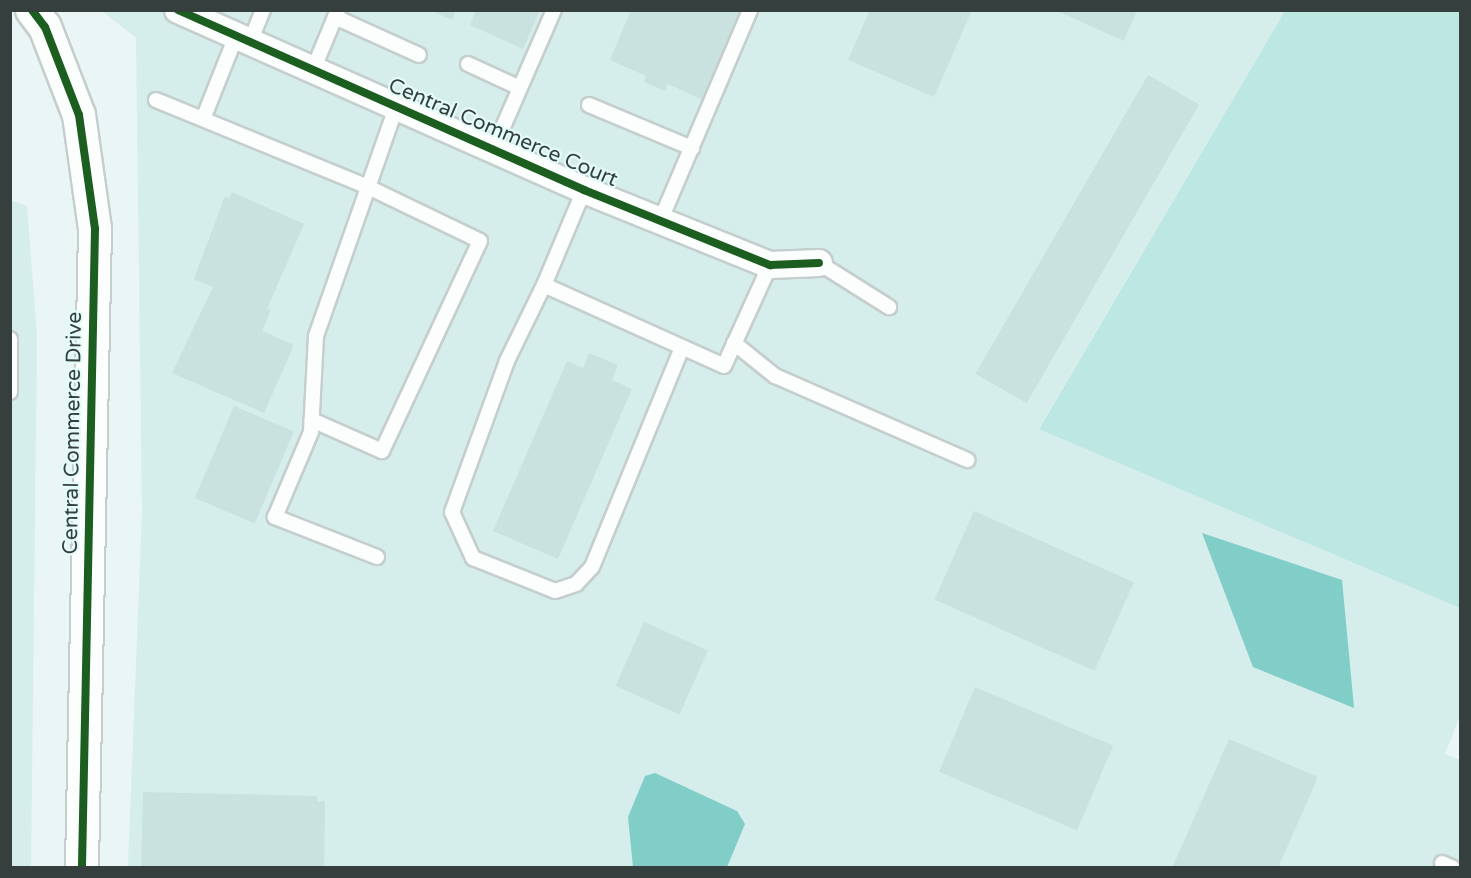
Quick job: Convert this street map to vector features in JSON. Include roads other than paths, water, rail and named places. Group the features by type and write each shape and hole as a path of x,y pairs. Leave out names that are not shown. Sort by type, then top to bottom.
{"street":[{"name":"Central Commerce Drive","path":"32,10 45,27 79,115 95,229 82,867"},
{"name":"Central Commerce Court","path":"178,10 584,190 661,219 770,265 819,263"}],"lane":[{"path":"204,119 243,39 263,10"},
{"path":"493,150 554,10"},
{"path":"661,219 750,10"},
{"path":"313,70 337,14 419,55"},
{"path":"468,64 520,88"},
{"path":"156,100 368,187 480,241 382,451 312,420"},
{"path":"589,105 692,148"},
{"path":"377,557 275,517 311,432 316,336 396,107"},
{"path":"584,190 544,285 507,361 452,512 473,558 555,591 576,584 592,567 682,348"},
{"path":"819,263 889,308"},
{"path":"544,285 724,366 770,265"},
{"path":"10,339 10,392"},
{"path":"735,343 775,376 967,460"}],"water":[{"path":"1202,533 1342,580 1354,708 1253,667"},
{"path":"655,773 737,811 745,824 727,867 633,867 628,817 645,776"}]}
